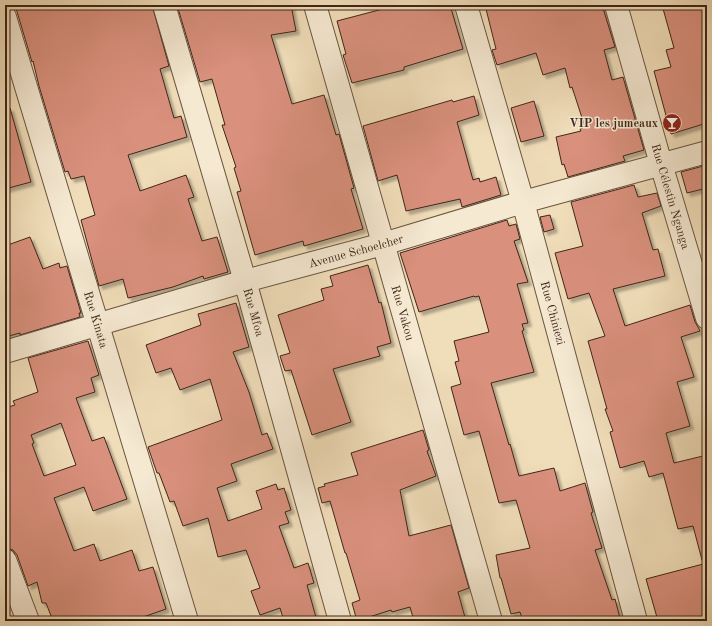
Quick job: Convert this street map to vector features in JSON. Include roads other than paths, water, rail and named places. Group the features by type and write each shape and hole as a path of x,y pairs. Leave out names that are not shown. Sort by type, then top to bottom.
{"street":[{"name":"Rue Mfoa","path":"164,5 245,281 340,621"},
{"name":"Rue Vakou","path":"315,5 491,621"},
{"name":"Rue Chiniezi","path":"466,5 523,202 636,621"},
{"name":"Rue Célestin Nganga","path":"616,5 707,318"},
{"name":"Rue Kinata","path":"5,17 187,621"},
{"name":"Avenue Schoelcher","path":"5,352 245,281 383,244 523,202 707,152"},
{"path":"5,560 28,621"}],"place":[{"name":"VIP les jumeaux","path":"672,123"}]}
